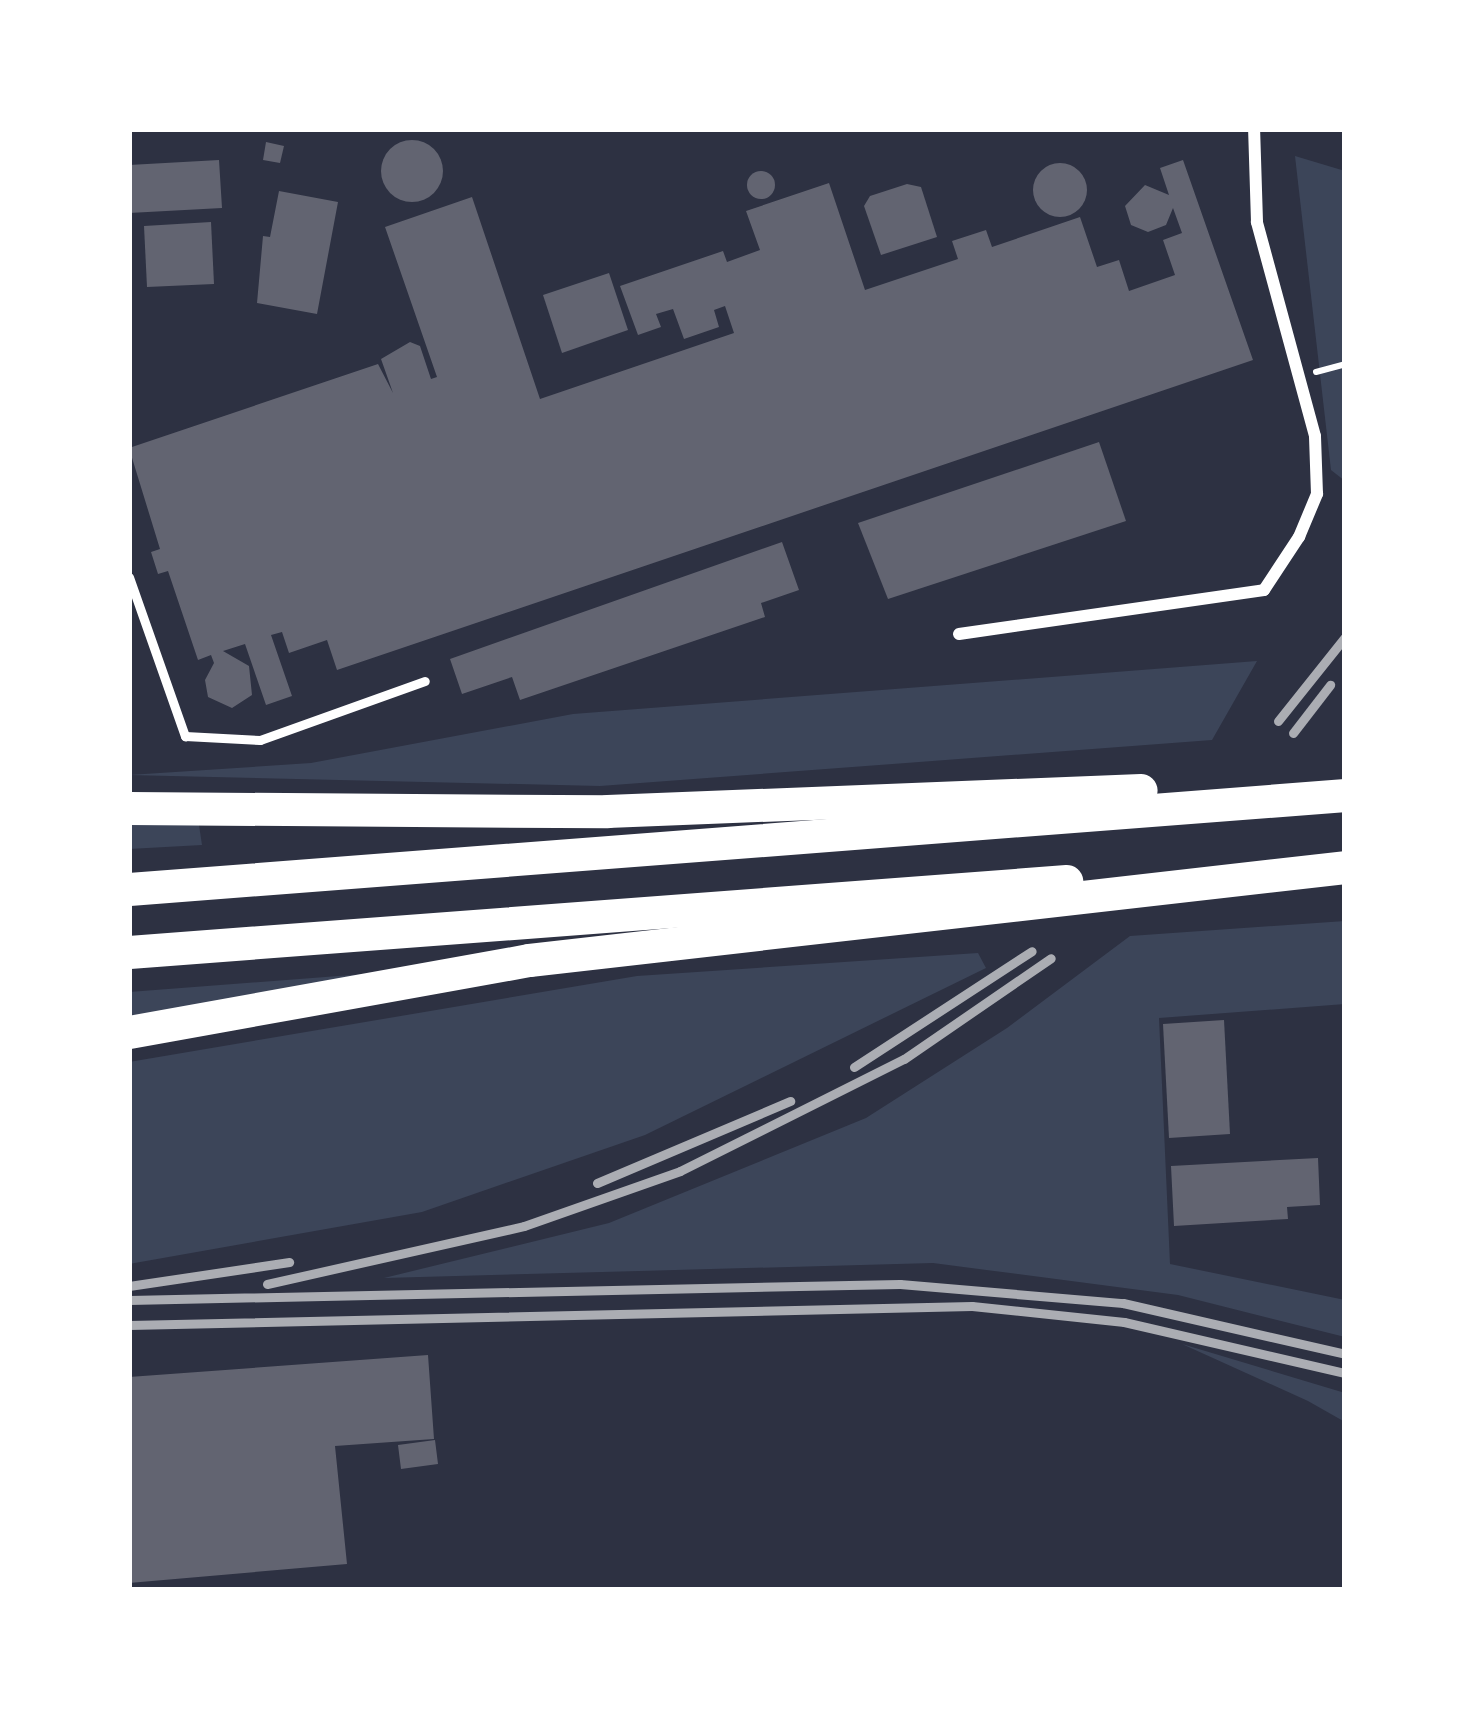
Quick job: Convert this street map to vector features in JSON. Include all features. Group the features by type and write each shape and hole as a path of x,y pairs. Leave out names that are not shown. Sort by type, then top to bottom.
{"highway":[{"path":"129,889 1345,786"},
{"path":"1252,795 1345,795"},
{"path":"129,808 607,811 1158,800"},
{"path":"129,1032 530,960 1048,904 1160,882 1345,864"},
{"path":"129,952 1073,880 1160,882"}],"street":[{"path":"959,634 1264,590 1317,494 1300,374 1252,200 1254,129"}],"lane":[{"path":"129,577 185,736 260,740 425,681"}],"path":[{"path":"1300,374 1345,364"}],"shaded area":[{"path":"1295,156 1345,171 1345,481 1331,470"},
{"path":"1257,661 1212,740 600,786 129,775 311,763 573,714"},
{"path":"129,823 199,825 202,845 129,849"},
{"path":"1345,921 1345,1004 1159,1018 1170,1264 1345,1300 1345,1337 1178,1295 933,1263 384,1278 609,1223 866,1118 1007,1028 1130,936"},
{"path":"978,953 986,968 645,1135 422,1212 129,1264 129,1062 637,976"},
{"path":"390,972 129,1017 129,992"},
{"path":"1182,1344 1345,1393 1345,1422 1308,1401"}],"building":[{"path":"412,140 434,149 443,171 434,193 412,202 390,193 381,171 390,149"},
{"path":"266,142 284,146 280,163 263,160"},
{"path":"219,160 222,208 129,213 129,165"},
{"path":"1183,160 1253,360 337,670 327,640 289,653 282,632 271,635 292,696 266,705 245,644 223,651 249,666 252,695 232,708 208,697 205,680 214,663 211,655 198,660 168,571 158,574 151,552 160,549 129,448 378,364 393,393 381,359 410,342 420,346 431,379 437,377 385,227 472,197 540,399 734,333 725,306 714,310 719,327 684,339 673,309 656,314 661,327 638,335 620,286 723,251 727,262 760,250 746,211 829,183 865,290 958,259 952,241 986,230 992,247 1080,217 1097,267 1119,260 1129,291 1175,275 1163,240 1182,233 1173,208 1166,225 1148,232 1131,225 1125,206 1145,185 1169,195 1160,168"},
{"path":"1060,163 1079,171 1087,190 1079,209 1060,217 1041,209 1033,190 1041,171"},
{"path":"761,171 771,175 775,185 771,195 761,199 751,195 747,185 751,175"},
{"path":"907,184 921,187 937,237 881,255 864,206 870,196"},
{"path":"279,191 338,202 317,314 257,303 263,236 270,237"},
{"path":"211,222 214,284 147,287 144,226"},
{"path":"609,273 628,330 562,353 543,295"},
{"path":"1099,442 1126,521 888,599 858,523"},
{"path":"782,542 799,590 761,603 765,617 520,700 512,677 462,694 450,659"},
{"path":"1224,1020 1230,1134 1169,1138 1163,1024"},
{"path":"1318,1158 1320,1205 1287,1207 1288,1219 1174,1226 1171,1166"},
{"path":"428,1355 434,1439 335,1446 347,1564 129,1583 129,1377"},
{"path":"435,1440 438,1464 401,1469 398,1445"}],"railway":[{"path":"1278,721 1345,637"},
{"path":"1293,733 1330,685"},
{"path":"854,1067 1032,951"},
{"path":"267,1284 524,1226 680,1171 904,1059 1051,958"},
{"path":"597,1183 790,1101"},
{"path":"129,1286 289,1262"},
{"path":"129,1300 900,1284 1123,1303 1345,1354"},
{"path":"129,1325 972,1306 1124,1322 1345,1373"}]}
